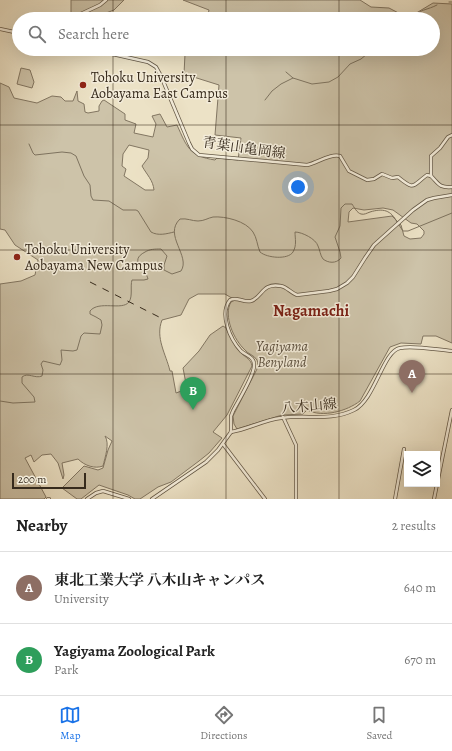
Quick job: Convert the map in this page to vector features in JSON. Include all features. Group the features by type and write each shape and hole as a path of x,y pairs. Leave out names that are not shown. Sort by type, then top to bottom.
{"street":[{"path":"85,12 100,5 106,0"},
{"path":"0,29 12,32"},
{"name":"青葉山亀岡線","path":"121,56 148,62 156,67 189,143 192,149 199,155 297,165 316,163 337,155 340,156 349,171 367,180 374,179 382,174 392,178 398,177 405,184 411,186 416,185 427,175 431,176"},
{"path":"452,135 448,137 440,148 431,156 431,176 439,186 452,187"},
{"path":"152,499 206,462 223,444 231,432 231,416 252,375 254,366 253,360 241,350 229,329 225,316 228,301 233,298 247,301 253,300 263,290 272,286 283,287 297,295 337,289 353,277 369,252 413,210 427,200 452,195"},
{"name":"八木山線","path":"231,432 283,418 329,417 357,408 368,398 389,358 398,348 452,351"},
{"path":"434,499 452,410"},
{"path":"283,418 296,445 296,499"},
{"path":"223,444 265,499"},
{"path":"395,499 404,449"},
{"path":"87,499 98,492 103,491 129,499"}],"green space":[{"path":"71,0 124,0 114,10 109,12 71,12"},
{"path":"183,0 360,0 371,7 389,8 397,12 209,12 209,10"},
{"name":"Yagiyama Benyland","path":"433,3 452,4 452,343 436,336 423,336 421,344 401,343 390,347 360,401 348,408 327,413 307,410 303,414 282,415 237,429 234,424 233,416 257,369 257,360 241,346 231,328 228,314 231,302 235,300 225,294 198,294 189,299 181,315 162,320 160,327 160,340 170,371 172,371 176,393 187,389 183,368 199,351 210,335 223,326 226,328 236,347 249,360 252,366 227,415 213,432 222,438 209,453 171,482 158,487 140,499 135,499 99,485 81,499 77,499 62,488 84,466 98,470 103,468 112,441 105,436 107,447 103,466 90,466 78,459 62,463 64,475 63,479 58,463 51,454 42,455 34,462 31,455 25,458 46,497 44,499 0,499 0,284 21,281 35,275 38,260 15,245 5,230 0,229 0,83 9,87 14,98 37,103 52,96 61,97 65,101 73,101 77,91 78,101 84,104 85,112 88,113 99,111 99,106 104,100 125,114 125,120 136,124 134,133 153,137 156,124 152,116 160,114 167,127 177,125 187,145 194,153 215,160 217,158 238,160 241,138 215,135 219,85 184,74 185,56 440,56 440,12 418,12","holes":["129,145 149,150 148,158 142,166 151,180 154,190 145,190 124,176 126,169 122,166 123,154","353,208 364,210 383,208 393,210 411,223 417,224 424,231 424,234 421,238 410,239 404,236 401,225 392,216 348,222 349,212"]},
{"path":"21,68 30,70 34,82 32,88 17,84"}],"waterway":[{"path":"419,12 437,5"},
{"path":"265,100 272,91 281,84 293,78 312,84 329,82 338,77 350,64 365,56"},
{"path":"286,72 293,78"},
{"path":"29,144 35,155 62,152 71,153 76,156 84,176 90,185 93,200 109,201 123,210 138,211 151,232 156,234 174,232"},
{"path":"0,401 13,403 35,402 34,397 22,383 22,377 27,375 37,377 42,376 43,370 41,364 43,361 60,365 62,360 61,350 77,350 81,336 84,333 100,334 102,325 101,320 90,314 90,311 99,306 121,306 126,305 129,302 131,297 132,280 148,279 147,275 139,265 138,259 140,255 149,250 161,249 167,256 164,270 172,274 181,271 183,259 175,239 174,232 180,219 202,221 213,217 218,217 229,218 240,222 250,228 253,232 260,252 272,257 290,255 295,247 295,232 301,233 312,238 317,243 323,259 332,262 341,258 335,237 340,226 341,208 345,204 352,204 357,211 362,214 379,210 386,211 392,215 397,222"},
{"path":"399,225 403,231 408,231 452,213"}],"railway":[{"path":"90,282 159,317"}],"place":[{"name":"Tohoku University Aobayama East Campus","path":"83,85"},
{"name":"Tohoku University Aobayama New Campus","path":"17,257"},
{"name":"東北工業大学 八木山キャンパス","path":"412,393"},
{"name":"Yagiyama Zoological Park","path":"193,410"}],"district":[{"name":"Nagamachi","path":"311,311"}]}
